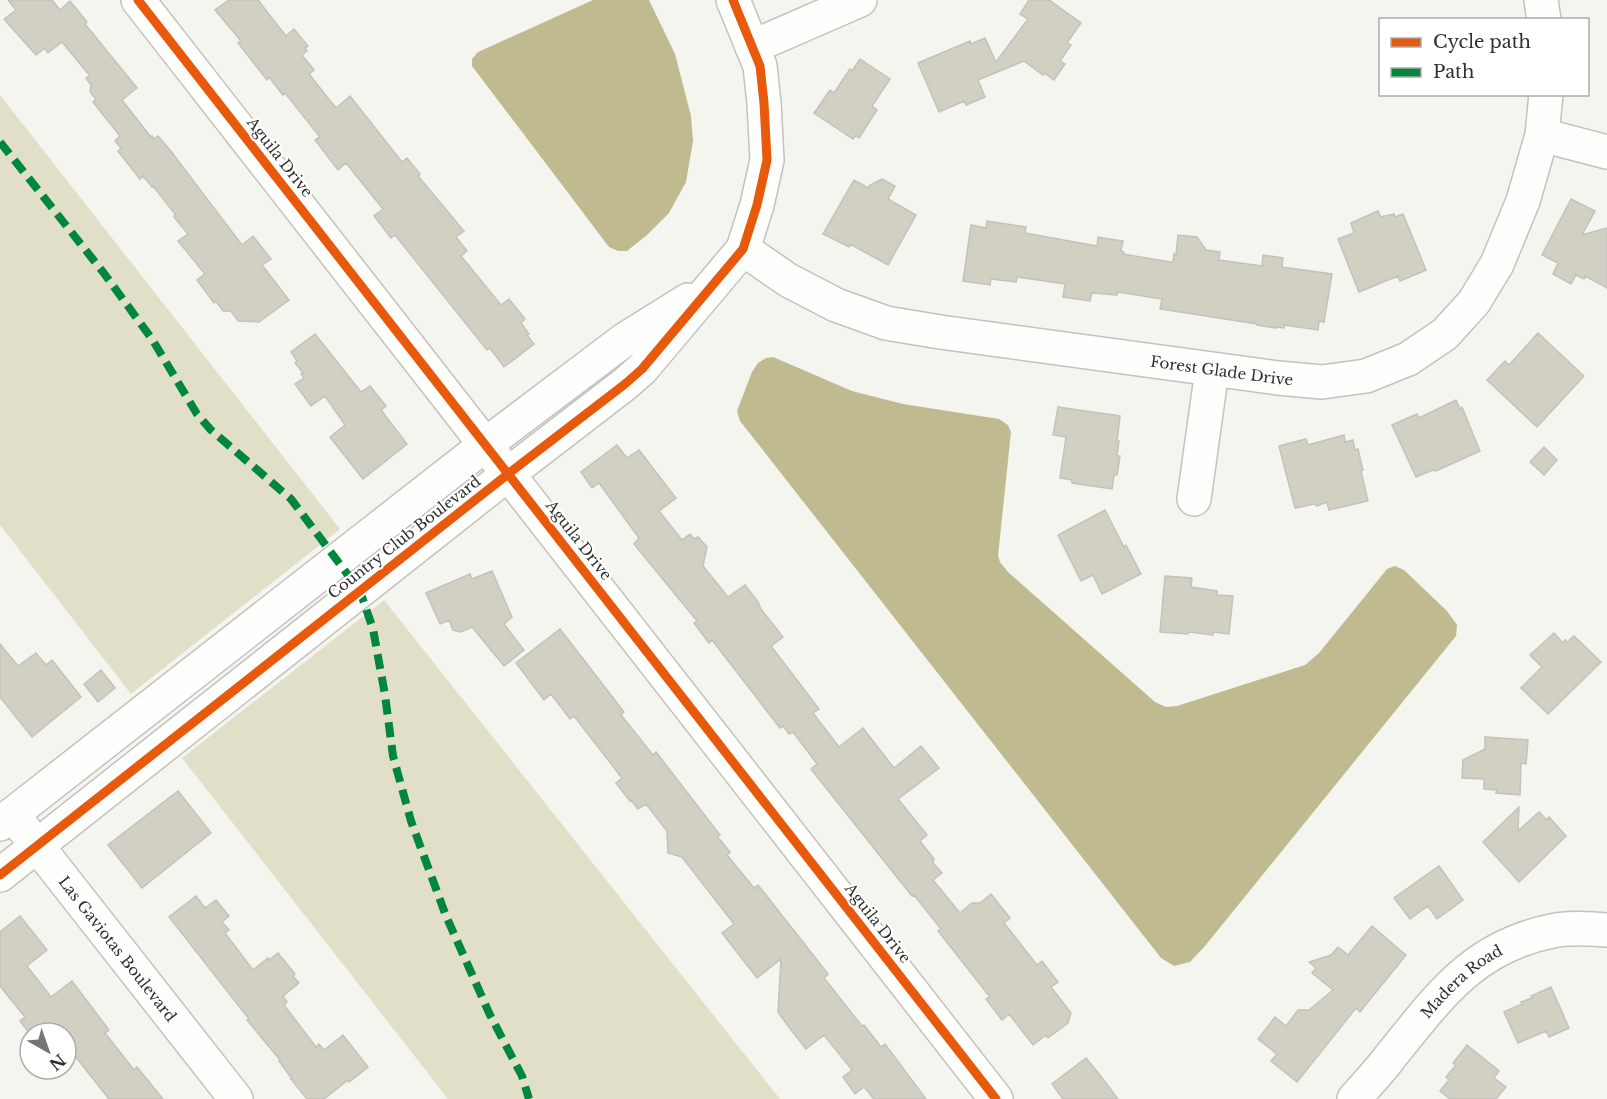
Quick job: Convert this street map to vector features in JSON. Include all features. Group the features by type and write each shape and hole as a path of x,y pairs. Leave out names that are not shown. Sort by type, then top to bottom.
{"street":[{"name":"Aguila Drive","path":"138,0 996,1099"},
{"name":"Country Club Boulevard","path":"0,875 508,474 626,384 642,369 713,285 743,249 757,205 767,160 760,66 733,0"},
{"path":"752,47 860,0"},
{"path":"1541,0 1544,18"},
{"name":"Forest Glade Drive","path":"743,249 788,280 816,295 836,305 886,323 1278,378 1323,382 1366,376 1407,360 1445,334 1474,302 1497,264 1523,201 1542,135 1546,96"},
{"path":"1542,135 1607,152"},
{"name":"Country Club Boulevard","path":"4,812 624,340 713,285"},
{"path":"1194,499 1212,370"},
{"name":"Las Gaviotas Boulevard","path":"4,812 37,846 79,897 236,1099"},
{"name":"Madera Road","path":"1354,1099 1430,1007 1462,973 1478,962 1506,945 1553,930 1607,930"}],"shaded area":[{"path":"593,0 649,0 675,54 691,116 693,141 686,182 669,213 627,251 618,251 609,247 472,66 472,59 478,52"},
{"path":"0,95 340,529 131,694 0,525"},
{"path":"773,357 852,391 903,404 999,419 1008,425 1011,432 998,556 1000,562 1008,572 1155,702 1166,707 1177,706 1305,665 1319,653 1387,569 1395,566 1404,570 1447,611 1457,625 1456,636 1205,946 1190,962 1174,966 1161,958 740,421 737,411 752,372 758,363"},
{"path":"384,600 780,1099 448,1099 182,758"}],"building":[{"path":"8,0 52,0 60,10 70,1 87,22 85,24 137,88 122,100 151,137 154,139 158,136 170,150 242,245 253,236 271,259 262,265 289,300 259,322 238,321 231,311 223,311 216,301 214,303 197,280 205,274 178,241 188,234 153,186 143,176 140,179 118,151 121,148 115,141 120,136 93,102 96,99 90,92 91,85 86,78 90,76 62,42 48,53 45,48 36,55 4,19 16,10"},
{"path":"229,0 258,0 286,36 294,29 308,46 305,48 307,51 302,55 314,70 309,74 336,108 350,96 402,162 407,158 420,174 418,176 464,231 456,237 467,251 461,256 501,305 509,299 525,319 521,323 534,344 504,367 490,348 487,350 395,235 391,238 374,216 383,209 346,163 338,170 315,140 320,137 285,93 283,95 269,77 267,80 238,43 241,41 215,10"},
{"path":"1029,0 1049,0 1081,23 1067,43 1071,45 1060,61 1065,64 1054,80 1024,61 978,80 985,97 966,105 964,101 939,112 918,63 970,41 971,44 985,38 996,62 1028,19 1020,14"},
{"path":"860,59 890,79 872,106 877,110 859,138 856,135 853,139 814,113 830,90 834,93 850,69 852,71"},
{"path":"882,179 895,186 888,199 916,215 888,265 850,244 849,247 823,234 854,180 868,188"},
{"path":"1571,199 1595,211 1582,235 1607,228 1607,288 1585,276 1584,279 1576,275 1571,284 1553,274 1558,263 1542,255"},
{"path":"1378,211 1381,217 1394,214 1395,217 1403,214 1426,270 1400,281 1398,276 1359,292 1338,239 1354,233 1351,223"},
{"path":"987,221 1026,227 1025,233 1097,246 1098,237 1123,241 1121,251 1124,252 1123,254 1170,262 1173,262 1174,254 1176,255 1178,235 1197,237 1206,250 1220,252 1219,260 1262,266 1263,255 1283,258 1282,267 1332,274 1324,322 1319,321 1318,330 1284,325 1284,328 1276,328 1160,309 1162,299 1118,292 1117,295 1092,293 1090,301 1063,297 1065,284 1017,277 1016,282 991,279 990,285 963,281 971,225 986,228"},
{"path":"1538,333 1584,376 1537,427 1487,380 1505,361 1509,365"},
{"path":"315,334 361,392 370,386 386,406 381,410 407,444 363,479 330,437 345,425 325,396 311,406 295,384 304,378 291,352"},
{"path":"1456,400 1460,409 1462,407 1480,451 1436,471 1433,470 1416,477 1392,425 1417,414 1419,418"},
{"path":"1058,407 1120,416 1117,456 1120,456 1112,489 1072,483 1072,480 1060,478 1066,437 1053,435"},
{"path":"1344,435 1345,442 1353,440 1355,450 1358,449 1368,501 1329,510 1327,502 1317,506 1314,504 1295,508 1279,446 1306,439 1308,445"},
{"path":"617,445 627,458 639,450 676,498 659,511 682,540 690,534 694,539 698,537 707,547 703,566 728,597 745,585 758,602 783,637 771,646 819,709 813,713 839,747 863,728 894,768 921,746 939,768 898,799 927,835 920,841 942,873 933,880 960,913 972,903 980,903 991,894 1010,918 1004,923 1037,965 1042,961 1058,982 1051,987 1071,1013 1068,1023 1048,1038 1046,1035 1033,1045 1009,1014 1002,1020 986,999 990,997 938,931 941,929 811,769 817,764 793,732 789,734 783,726 780,728 712,640 709,643 694,623 697,621 634,544 639,538 599,483 592,488 581,472"},
{"path":"1544,447 1557,460 1544,475 1530,462"},
{"path":"1105,510 1141,574 1102,594 1093,575 1081,581 1058,535"},
{"path":"492,571 512,617 504,624 524,650 504,666 472,627 461,632 453,630 449,620 440,624 426,593 470,574 472,579"},
{"path":"1165,576 1192,578 1191,587 1217,591 1217,595 1233,596 1229,634 1160,632"},
{"path":"560,629 624,712 621,715 653,755 656,752 720,835 717,836 730,852 727,855 754,888 758,885 828,974 824,978 881,1047 885,1044 926,1099 874,1099 864,1087 855,1094 843,1077 852,1070 824,1035 806,1049 788,1026 778,1012 781,959 757,978 722,933 734,924 682,857 668,853 667,831 646,804 638,809 630,801 616,783 622,778 574,716 570,719 551,694 544,700 516,663"},
{"path":"1554,633 1563,643 1574,636 1601,662 1548,714 1521,688 1542,667 1530,655"},
{"path":"0,644 18,666 36,653 46,665 52,660 81,697 32,737 0,697"},
{"path":"101,670 115,688 98,702 84,684"},
{"path":"1485,737 1528,740 1526,764 1521,763 1520,795 1496,793 1497,790 1484,789 1484,779 1462,778 1463,760 1485,749"},
{"path":"178,791 211,833 142,888 108,845"},
{"path":"1519,807 1518,831 1539,812 1547,820 1549,817 1566,836 1519,882 1483,842"},
{"path":"1439,866 1463,900 1437,919 1428,906 1410,919 1394,898"},
{"path":"196,896 205,908 216,900 229,916 222,922 229,930 225,933 253,970 278,953 295,974 293,976 299,983 283,996 287,1002 284,1005 316,1047 319,1044 324,1050 343,1035 368,1067 324,1099 307,1099 280,1060 247,1020 249,1019 169,917"},
{"path":"20,916 47,950 27,966 51,997 72,981 109,1030 105,1033 134,1070 137,1067 163,1099 109,1099 78,1060 78,1021 20,1021 25,1017 0,986 0,932"},
{"path":"1372,926 1406,955 1360,1012 1356,1008 1297,1082 1271,1061 1277,1054 1258,1039 1275,1017 1286,1026 1298,1010 1309,1010 1333,990 1312,973 1316,968 1309,962 1331,955 1338,947 1348,955"},
{"path":"1551,987 1569,1028 1549,1037 1546,1031 1518,1043 1504,1012"},
{"path":"1467,1045 1499,1071 1494,1078 1506,1087 1496,1099 1450,1099 1440,1091 1449,1080 1446,1077 1456,1065 1453,1063"},
{"path":"1086,1058 1118,1099 1063,1099 1052,1084"}],"marked path":[{"path":"0,142 103,272 152,339 197,414 211,430 291,499 360,591 373,629 393,756 411,821 446,916 490,1015 522,1076 529,1099"}],"cycle path":[{"path":"138,0 996,1099"},
{"path":"0,875 625,384 642,369 743,249 757,205 767,160 760,66 733,0"}]}
